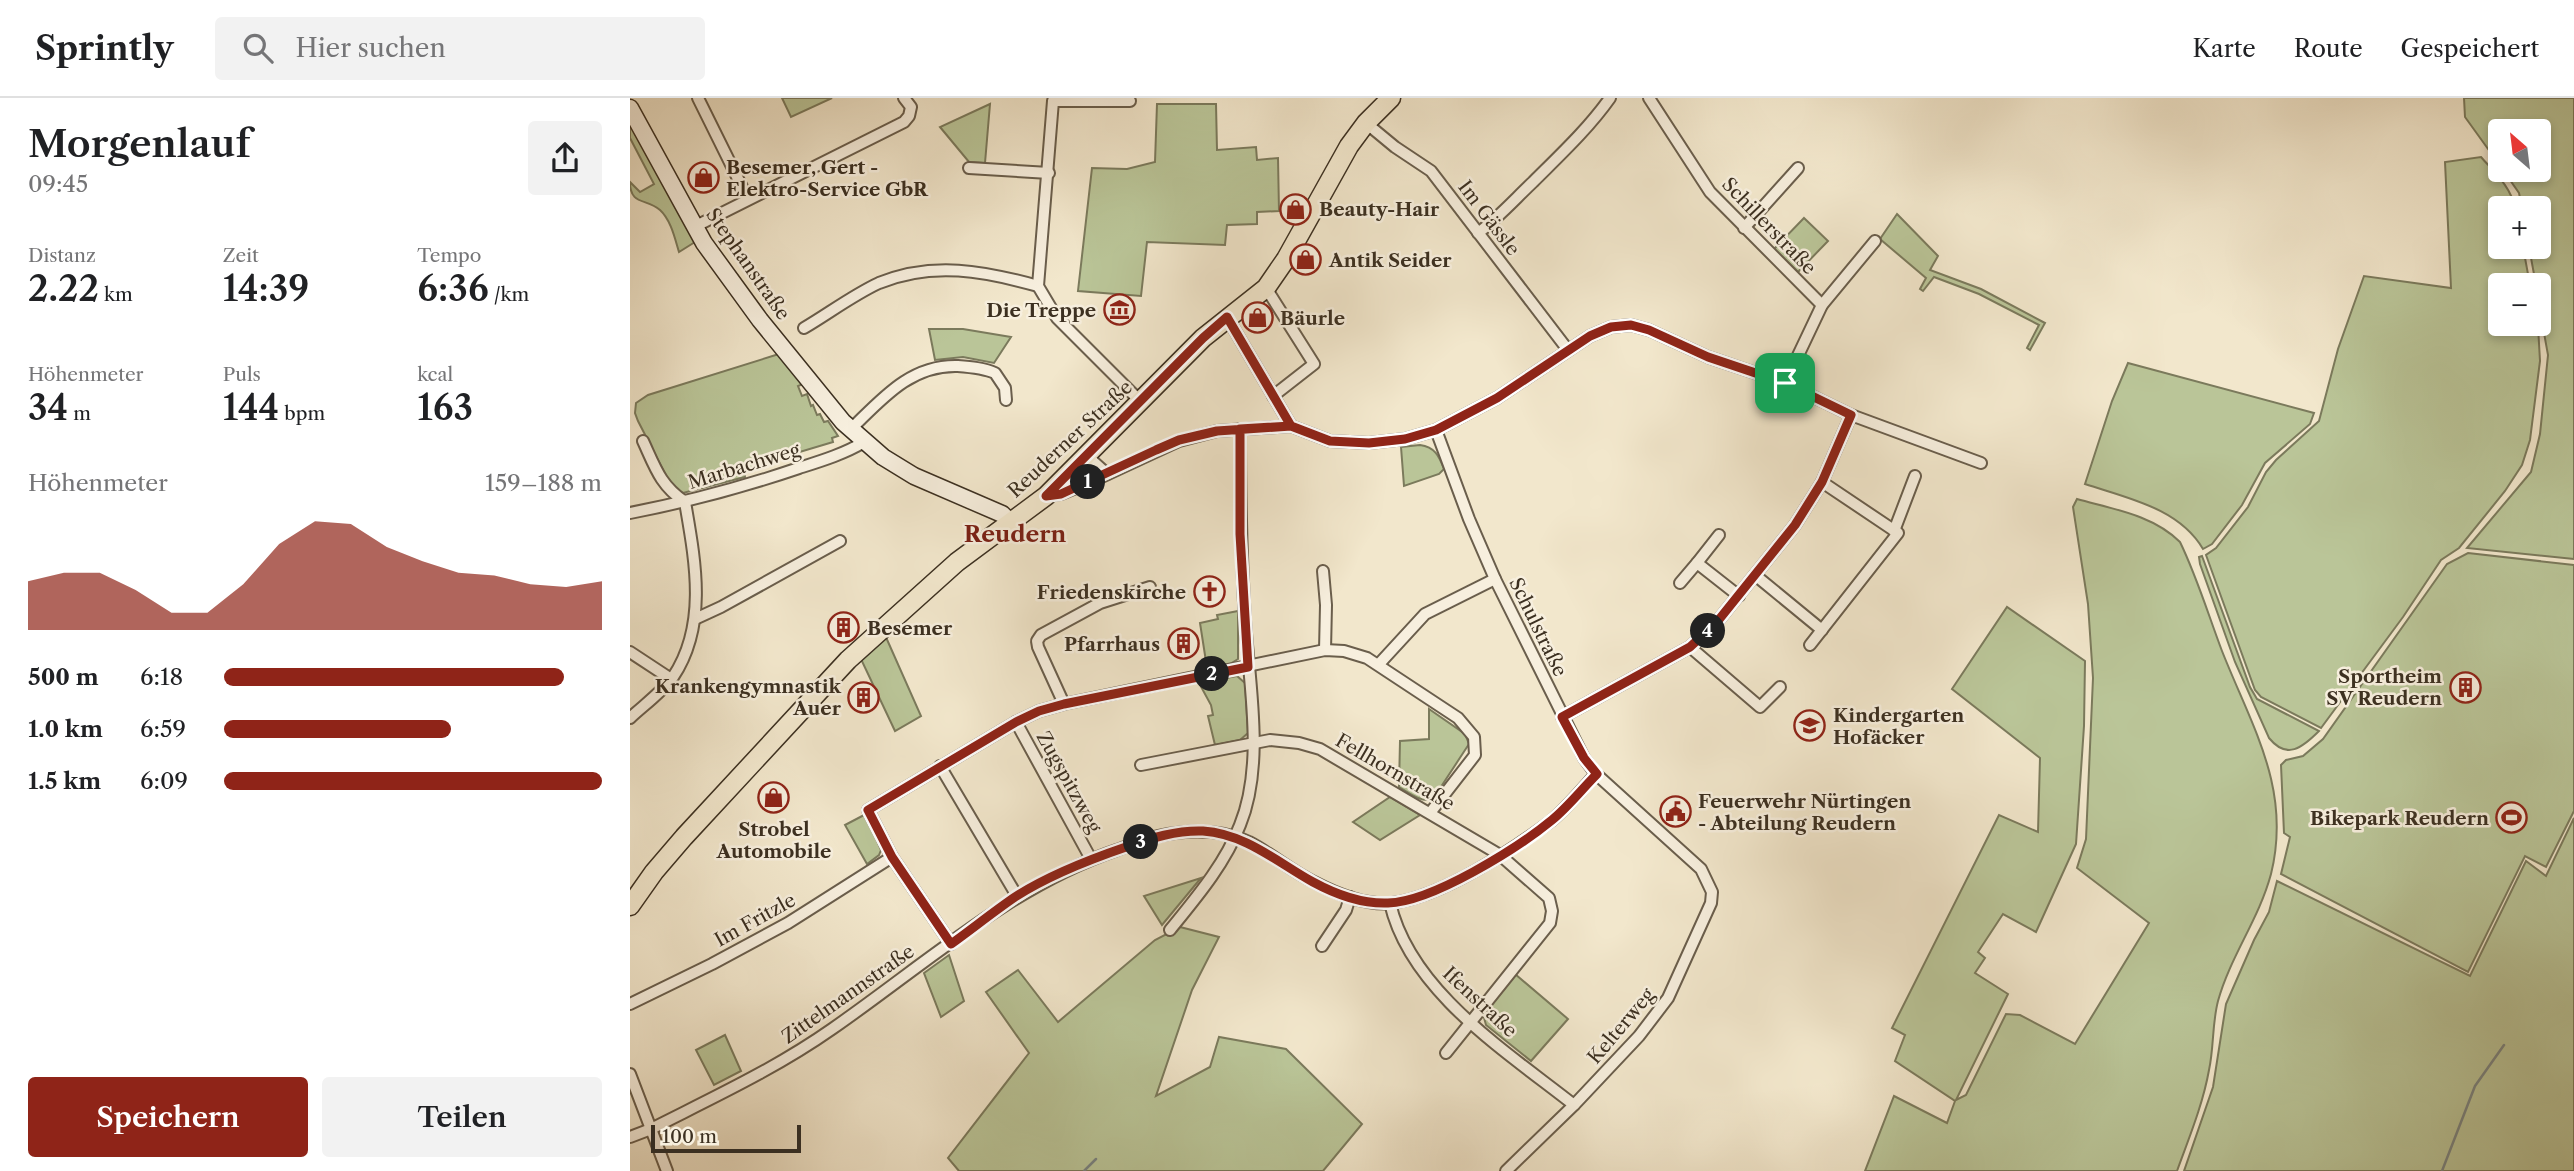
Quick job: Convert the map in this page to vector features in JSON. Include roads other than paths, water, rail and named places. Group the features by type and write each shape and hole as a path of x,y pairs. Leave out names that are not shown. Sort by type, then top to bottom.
{"main road":[{"name":"Reuderner Straße","path":"630,906 684,837 848,660 957,562 1046,496 1203,338 1266,288 1286,259 1349,146 1366,123 1391,98"}],"street":[{"path":"698,98 748,200"},
{"path":"694,227 904,122 911,107 904,98"},
{"path":"1478,233 1573,142 1610,98"},
{"name":"Schillerstraße","path":"1649,98 1710,192 1822,304"},
{"path":"1130,101 1053,101 1038,286 1057,318 1141,402"},
{"name":"Stephanstraße","path":"630,108 694,227 761,320 811,384 851,429 864,442 914,476 1002,514 1010,522"},
{"name":"Im Gässle","path":"1366,123 1431,171 1567,350"},
{"path":"969,168 1049,173"},
{"path":"1744,228 1798,168"},
{"path":"1785,383 1822,304 1875,241"},
{"path":"804,328 879,283 911,274 958,268 995,273 1038,286"},
{"path":"1266,288 1314,363 1273,397"},
{"path":"1227,317 1291,426"},
{"path":"1046,496 1061,494 1179,440 1240,429 1291,426 1330,441 1359,443 1405,439 1436,430 1497,398 1590,336 1611,327 1631,325 1649,330 1708,357 1785,383 1851,415 1981,464"},
{"path":"851,429 903,381 932,368 963,366 991,371 1002,381 1007,394 1006,400"},
{"path":"1562,717 1690,647 1717,622 1795,525 1822,482 1851,415"},
{"path":"1170,930 1197,897 1234,838 1248,799 1254,742 1240,534 1240,429"},
{"name":"Schulstraße","path":"1436,430 1495,579 1584,758 1597,774 1706,875"},
{"path":"630,719 671,679 687,650 695,619 697,590 685,502 663,483 643,441"},
{"name":"Marbachweg","path":"630,513 685,502 792,471 864,442"},
{"path":"1087,456 1107,474"},
{"path":"1894,531 1915,476"},
{"path":"1811,645 1898,533 1822,482"},
{"path":"1680,583 1719,535"},
{"path":"695,619 839,541"},
{"path":"1697,563 1739,596"},
{"path":"1323,571 1326,604 1325,650"},
{"path":"1755,575 1822,630"},
{"path":"1379,664 1425,614 1495,579"},
{"path":"1064,704 1038,647 1037,641 1041,635 1100,603 1150,587"},
{"path":"1690,647 1760,707 1780,687"},
{"path":"951,944 892,857 868,810 1016,722 1039,711 1064,704 1325,650 1344,651 1379,664 1458,719 1474,737 1475,755 1430,813"},
{"path":"630,652 671,679"},
{"name":"Zugspitzweg","path":"1016,722 1091,859"},
{"name":"Fellhornstraße","path":"1141,765 1270,740 1299,743 1320,749 1500,855 1549,898 1552,911 1550,923 1446,1053"},
{"path":"940,766 1017,896"},
{"name":"Zittelmannstraße","path":"630,1137 806,1047 1017,896 1091,859 1156,836 1191,831 1207,832 1247,841 1314,883 1350,897 1371,903 1390,903 1413,899 1439,889 1500,855 1552,820 1597,774"},
{"name":"Im Fritzle","path":"630,1004 788,923 892,857"},
{"name":"Kelterweg","path":"1506,1171 1574,1105 1639,1036 1668,998 1709,911 1712,892 1706,875"},
{"path":"1322,946 1346,910 1350,897"},
{"name":"Ifenstraße","path":"1390,903 1398,930 1411,956 1423,972 1471,1023 1574,1105"},
{"path":"630,1074 667,1171"}],"waterway":[{"path":"2442,1171 2475,1086 2504,1045"},
{"path":"1084,1171 1096,1159"}],"place":[{"name":"Besemer, Gert - Elektro-Service GbR","path":"703,178"},
{"name":"Beauty-Hair","path":"1296,209"},
{"name":"Antik Seider","path":"1306,260"},
{"name":"Die Treppe","path":"1119,310"},
{"name":"Bäurle","path":"1257,318"},
{"name":"Friedenskirche","path":"1209,592"},
{"name":"Besemer","path":"844,628"},
{"name":"Pfarrhaus","path":"1183,644"},
{"name":"Sportheim SV Reudern","path":"2465,687"},
{"name":"Krankengymnastik Auer","path":"864,697"},
{"name":"Kindergarten Hofäcker","path":"1810,726"},
{"name":"Strobel Automobile","path":"774,798"},
{"name":"Feuerwehr Nürtingen - Abteilung Reudern","path":"1675,812"},
{"name":"Bikepark Reudern","path":"2512,818"}],"district":[{"name":"Reudern","path":"1015,534"}]}
